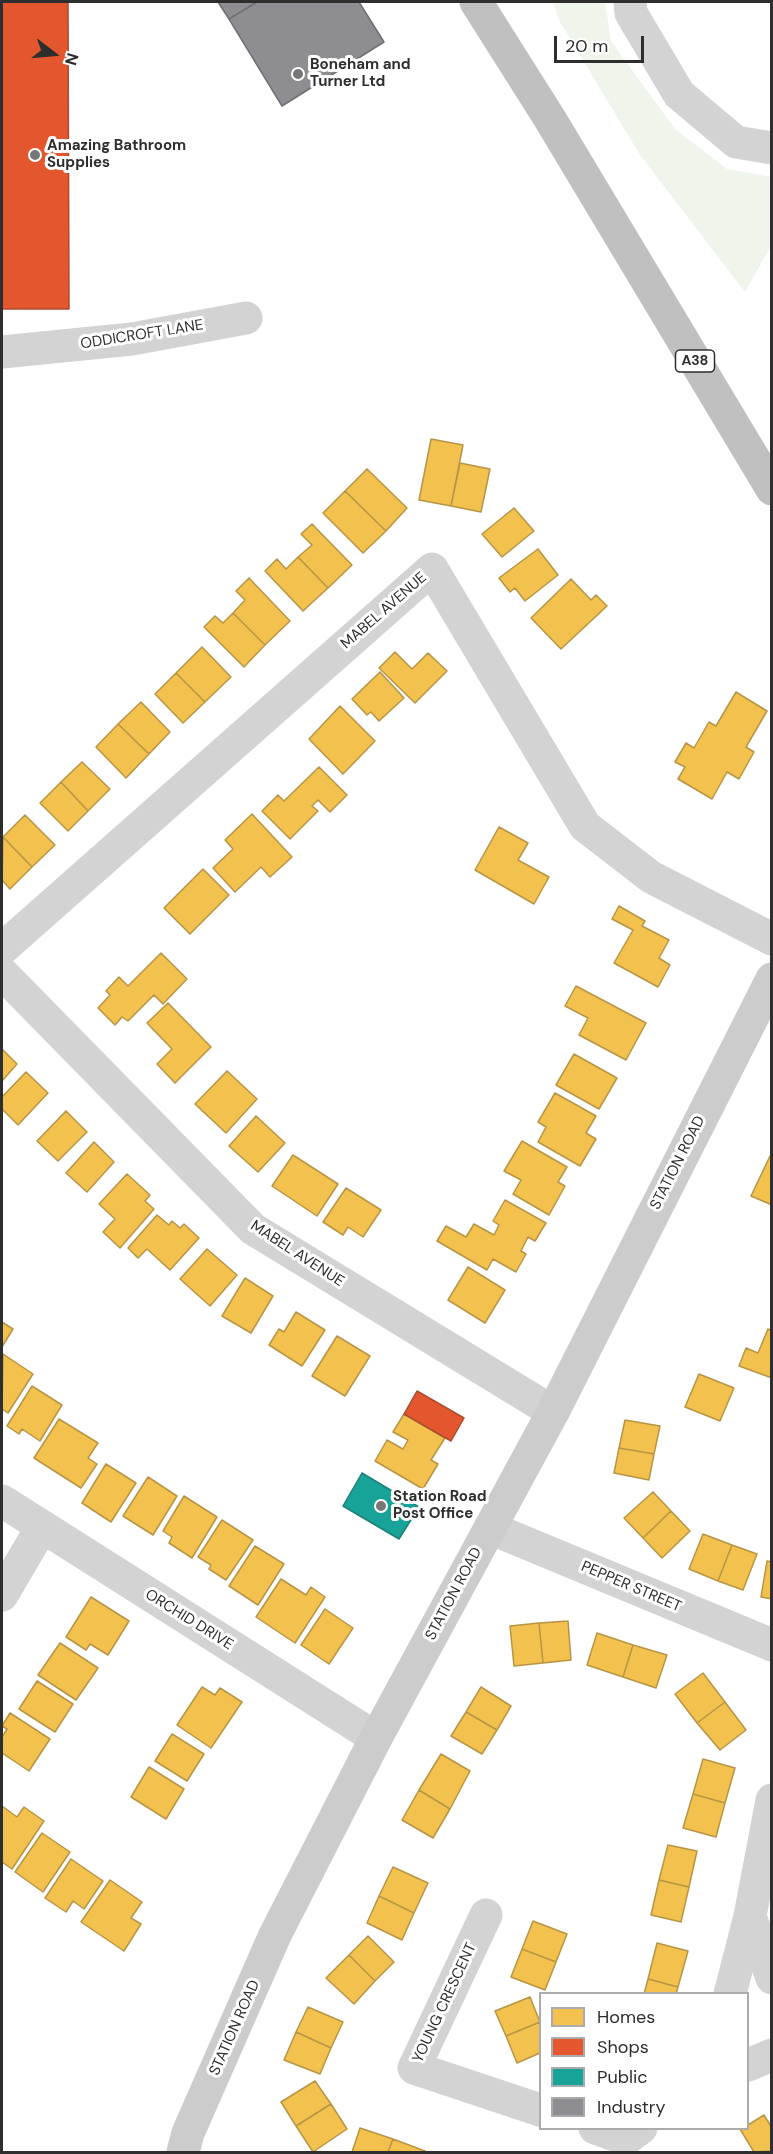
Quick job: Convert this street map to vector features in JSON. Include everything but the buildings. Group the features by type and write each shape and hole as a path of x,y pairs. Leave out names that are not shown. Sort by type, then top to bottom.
{"highway":[{"name":"A38","path":"476,2 594,191 771,489"}],"main road":[{"name":"STATION ROAD","path":"183,2152 188,2133 275,1935 376,1738 553,1412 771,979"}],"street":[{"path":"630,2 631,13 679,94 736,141 771,148"},
{"name":"ODDICROFT LANE","path":"2,352 132,339 246,318"},
{"name":"MABEL AVENUE","path":"2,949 432,569 585,826 651,877 771,939"},
{"name":"MABEL AVENUE","path":"2,973 253,1229 553,1412"},
{"name":"ORCHID DRIVE","path":"2,1501 376,1738"},
{"path":"2,1595 42,1527"},
{"name":"PEPPER STREET","path":"490,1528 771,1645"},
{"path":"731,1992 750,1916 771,1800"},
{"name":"YOUNG CRESCENT","path":"486,1915 414,2068 539,2110"},
{"path":"750,1916 771,1978"},
{"path":"749,2065 771,2055"},
{"path":"601,2130 626,2139 638,2130"}],"shaded area":[{"path":"553,2 605,2 611,41 675,129 727,169 771,177 771,246 745,292 640,155 560,22"}],"place":[{"name":"Boneham and Turner Ltd","path":"298,74"},
{"name":"Amazing Bathroom Supplies","path":"35,155"},
{"name":"Station Road Post Office","path":"381,1506"}]}
